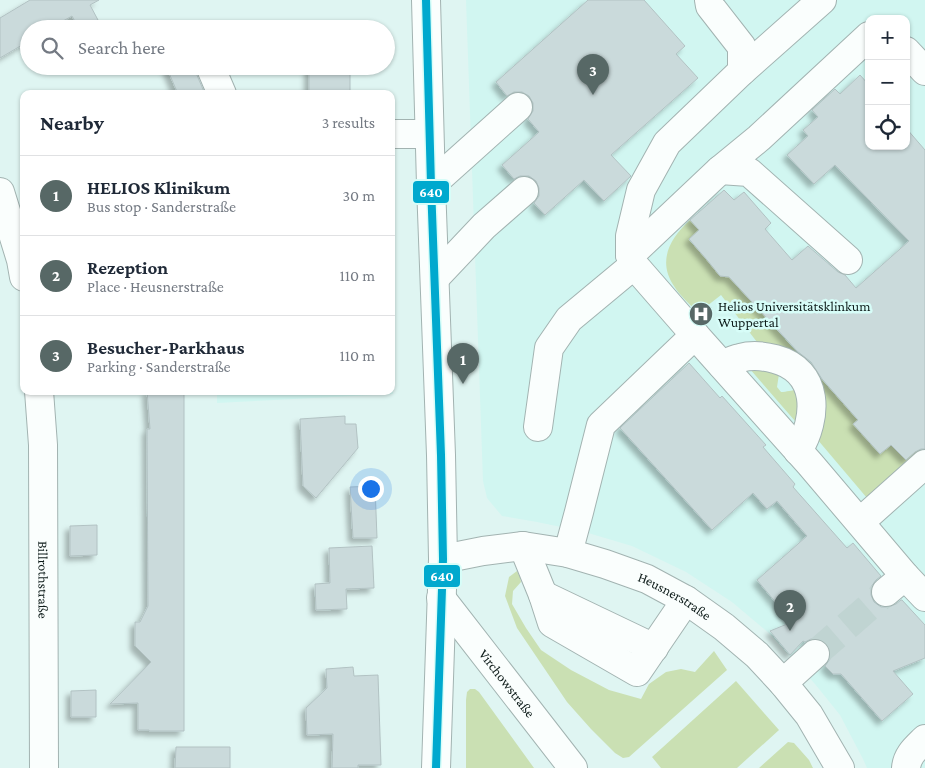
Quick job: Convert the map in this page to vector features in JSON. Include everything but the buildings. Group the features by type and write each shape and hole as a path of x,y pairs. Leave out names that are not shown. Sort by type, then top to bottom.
{"street":[{"path":"709,0 710,6 742,47 742,70"},
{"path":"822,0 742,70 667,143 641,190 630,236 632,260 695,335 860,522 896,584 925,597"},
{"path":"432,2 431,186 441,436 443,559 436,768"},
{"path":"538,427 549,348 569,320 632,260 720,170 759,138 865,40"},
{"path":"910,54 925,71"},
{"path":"214,75 220,90"},
{"path":"431,186 518,108"},
{"path":"395,134 430,134"},
{"path":"720,170 750,172 848,260"},
{"path":"435,278 484,226 524,190"},
{"path":"0,192 20,257"},
{"path":"568,553 600,425 695,335"},
{"path":"722,365 740,358 764,356 782,361 801,374 810,390 812,402 805,440 798,451"},
{"name":"Billrothstraße","path":"39,395 43,445 44,768"},
{"path":"860,522 925,464"},
{"path":"523,546 552,623 638,672 686,600"},
{"name":"Heusnerstraße","path":"443,559 523,546 568,553 647,579 686,600 724,627 757,654 810,715 840,768"},
{"name":"Virchowstraße","path":"441,598 573,768"},
{"path":"784,683 815,654"},
{"path":"906,768 907,761 913,750 925,739"}],"shaded area":[{"name":"Helios Universitätsklinkum Wuppertal","path":"466,0 925,0 925,768 867,768 840,715 770,634 732,602 686,572 632,546 585,532 502,516 487,498 483,481"},
{"path":"217,395 373,395 217,403"}],"green space":[{"path":"690,220 699,230 689,240 716,269 720,276 729,277 803,359 760,346 721,295 698,313 679,293 669,277 666,259 672,242"},
{"path":"752,363 779,374 777,387 781,392 798,390 801,418 795,421 749,368"},
{"path":"815,372 858,420 853,424 891,445 900,454 925,445 867,498 817,439"},
{"path":"517,571 521,582 513,591 512,604 541,650 571,670 609,690 641,699 649,684 666,672 681,669 695,672 714,651 727,670 629,757 623,758 615,753 591,729 567,702 517,628 505,596 509,577"},
{"path":"736,681 779,730 737,768 661,768 652,757"},
{"path":"470,689 475,689 479,692 534,768 466,768 466,700 467,692"},
{"path":"788,742 794,743 809,760 813,768 759,768"}],"tunnel":[{"path":"815,654 886,592"}],"transit line":[{"name":"640","path":"426,0 443,559 436,768"}],"place":[{"name":"Besucher-Parkhaus","path":"593,95"},
{"name":"Helios Universitätsklinkum Wuppertal","path":"701,314"},
{"name":"HELIOS Klinikum","path":"463,384"},
{"name":"Rezeption","path":"790,631"}]}
